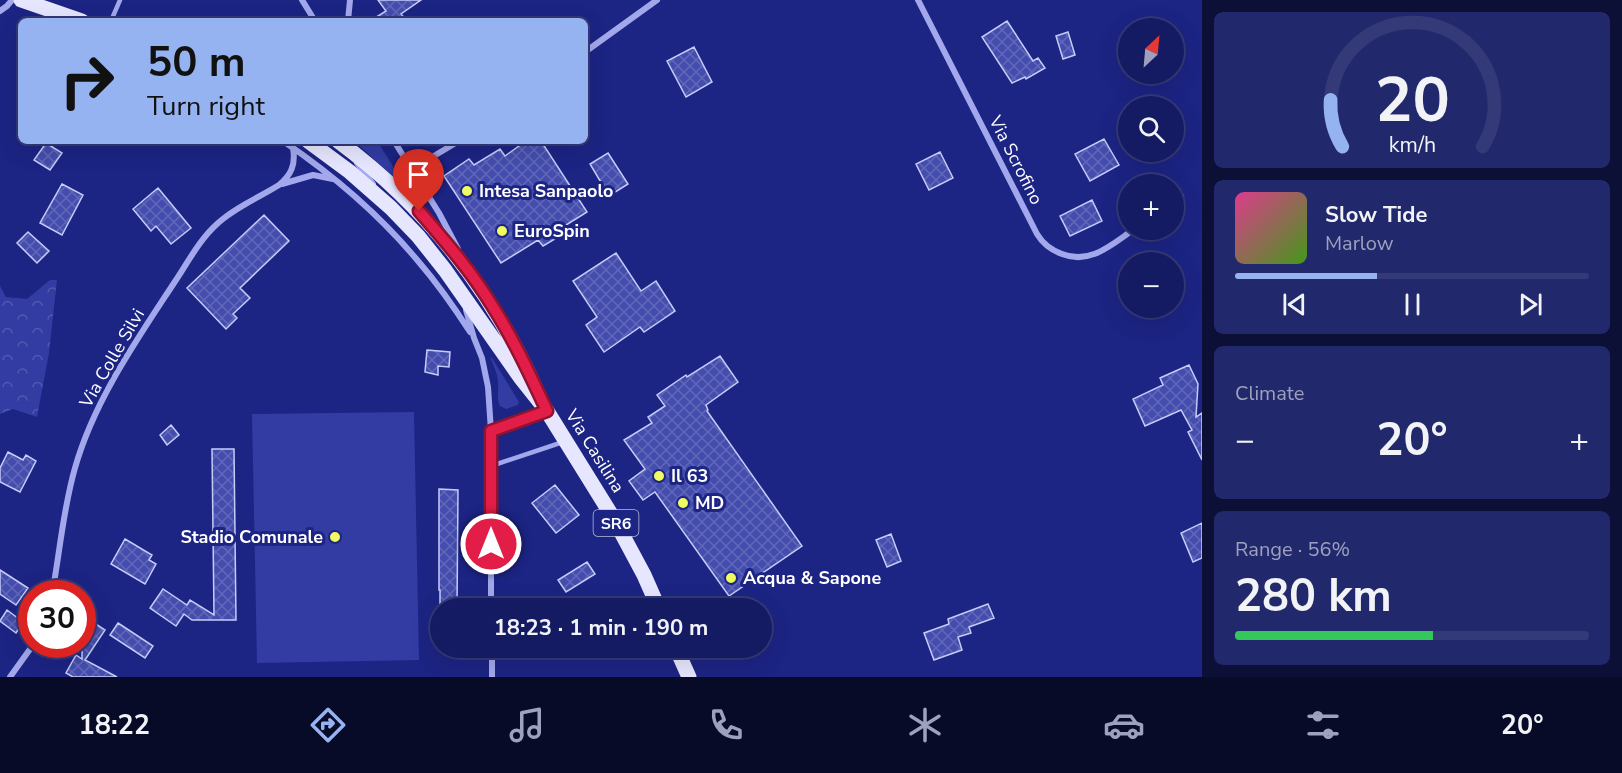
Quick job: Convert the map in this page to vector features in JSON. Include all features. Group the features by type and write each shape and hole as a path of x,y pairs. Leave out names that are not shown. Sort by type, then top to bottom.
{"main road":[{"path":"21,0 73,18"},
{"name":"Via Casilina","path":"312,144 357,178 400,217 426,246 547,411"},
{"name":"Via Casilina","path":"343,144 403,195 467,268 508,332 547,411 614,519 654,598"},
{"path":"680,658 689,677"}],"street":[{"path":"0,11 12,0"},
{"path":"302,0 313,18"},
{"path":"346,18 350,0"},
{"path":"588,50 657,0"},
{"name":"Via Scrofino","path":"918,0 1044,244 1060,254 1083,258 1096,255 1118,240"},
{"path":"287,144 336,179 411,252 443,293 474,339"},
{"path":"341,144 400,217"},
{"path":"396,144 445,223 467,268"},
{"path":"412,169 454,144"},
{"path":"279,185 288,177 293,168 293,148"},
{"path":"279,185 313,175 336,179"},
{"name":"Via Colle Silvi","path":"54,580 74,471 91,426 120,369 206,235 223,219 279,185"},
{"path":"461,292 487,380 491,431 491,598"},
{"path":"491,431 547,411"},
{"path":"10,677 25,658"},
{"path":"492,658 492,677"}],"lane":[{"path":"112,18 120,0"},
{"path":"491,466 565,441"}],"green space":[{"path":"357,144 379,144 408,190"},
{"path":"50,280 57,280 49,353 37,417 13,409 0,414 0,286 6,297 27,299"},
{"path":"490,357 519,402 518,405 506,409 500,406 496,372"},
{"name":"Stadio Comunale","path":"414,412 419,660 257,663 252,414"}],"building":[{"path":"378,0 421,0 401,14 404,18 375,18 386,11"},
{"path":"1007,21 1033,61 1038,58 1045,68 1026,79 1025,77 1012,83 982,37"},
{"path":"1068,32 1075,55 1063,59 1056,36"},
{"path":"694,47 712,82 686,97 667,61"},
{"path":"1104,139 1119,165 1090,181 1075,154"},
{"path":"45,144 62,153 50,170 34,160"},
{"path":"522,144 543,144 587,212 558,230 560,236 543,246 538,240 501,263 444,176 469,159 474,165 500,149 505,156"},
{"path":"940,152 953,178 929,190 916,164"},
{"path":"608,153 628,184 609,196 590,164"},
{"path":"62,184 83,195 62,235 40,223"},
{"path":"158,188 191,228 171,244 156,226 151,231 133,209"},
{"path":"1092,200 1102,221 1070,236 1060,216"},
{"path":"264,215 289,241 240,288 250,298 233,314 237,318 226,329 187,288"},
{"path":"28,232 49,251 37,263 17,243"},
{"path":"616,253 641,291 656,281 675,311 644,332 640,327 604,352 586,325 597,317 573,281"},
{"path":"427,350 450,352 449,367 438,366 438,375 425,372"},
{"path":"720,356 738,382 706,405 707,411 802,546 729,596 655,492 643,500 629,481 645,469 624,440 652,423 648,417 665,406 657,395"},
{"path":"1189,365 1198,384 1196,417 1202,413 1202,460 1188,432 1192,430 1181,410 1145,426 1133,399 1163,385 1160,378"},
{"path":"171,425 179,435 167,445 160,435"},
{"path":"212,449 234,449 236,620 192,620 184,614 176,626 150,608 163,589 187,605 190,600 214,615"},
{"path":"8,452 23,460 26,455 36,461 20,492 0,482 0,468"},
{"path":"555,485 579,515 556,533 532,503"},
{"path":"439,489 458,490 457,598 440,598"},
{"path":"1202,523 1202,558 1193,562 1181,533"},
{"path":"891,534 901,561 887,567 876,540"},
{"path":"125,539 152,555 149,560 156,564 145,584 111,564"},
{"path":"587,562 595,574 566,592 558,580"},
{"path":"0,570 18,582 18,602 16,605 0,594"},
{"path":"988,604 994,618 969,627 971,633 958,637 962,650 934,660 924,633 949,624 948,619"},
{"path":"7,610 18,618 18,630 16,633 0,621"},
{"path":"118,623 153,646 145,658 110,635"},
{"path":"96,624 105,630 96,644"},
{"path":"74,658 86,658 85,660 117,677 73,677 66,673"}],"place":[{"name":"Intesa Sanpaolo","path":"467,191"},
{"name":"EuroSpin","path":"502,231"},
{"name":"Il 63","path":"659,476"},
{"name":"MD","path":"683,503"},
{"name":"Stadio Comunale","path":"335,537"},
{"name":"Acqua & Sapone","path":"731,578"}],"route":[{"path":"419,211 460,260 492,305 527,367 547,411 491,431 491,544"}]}
